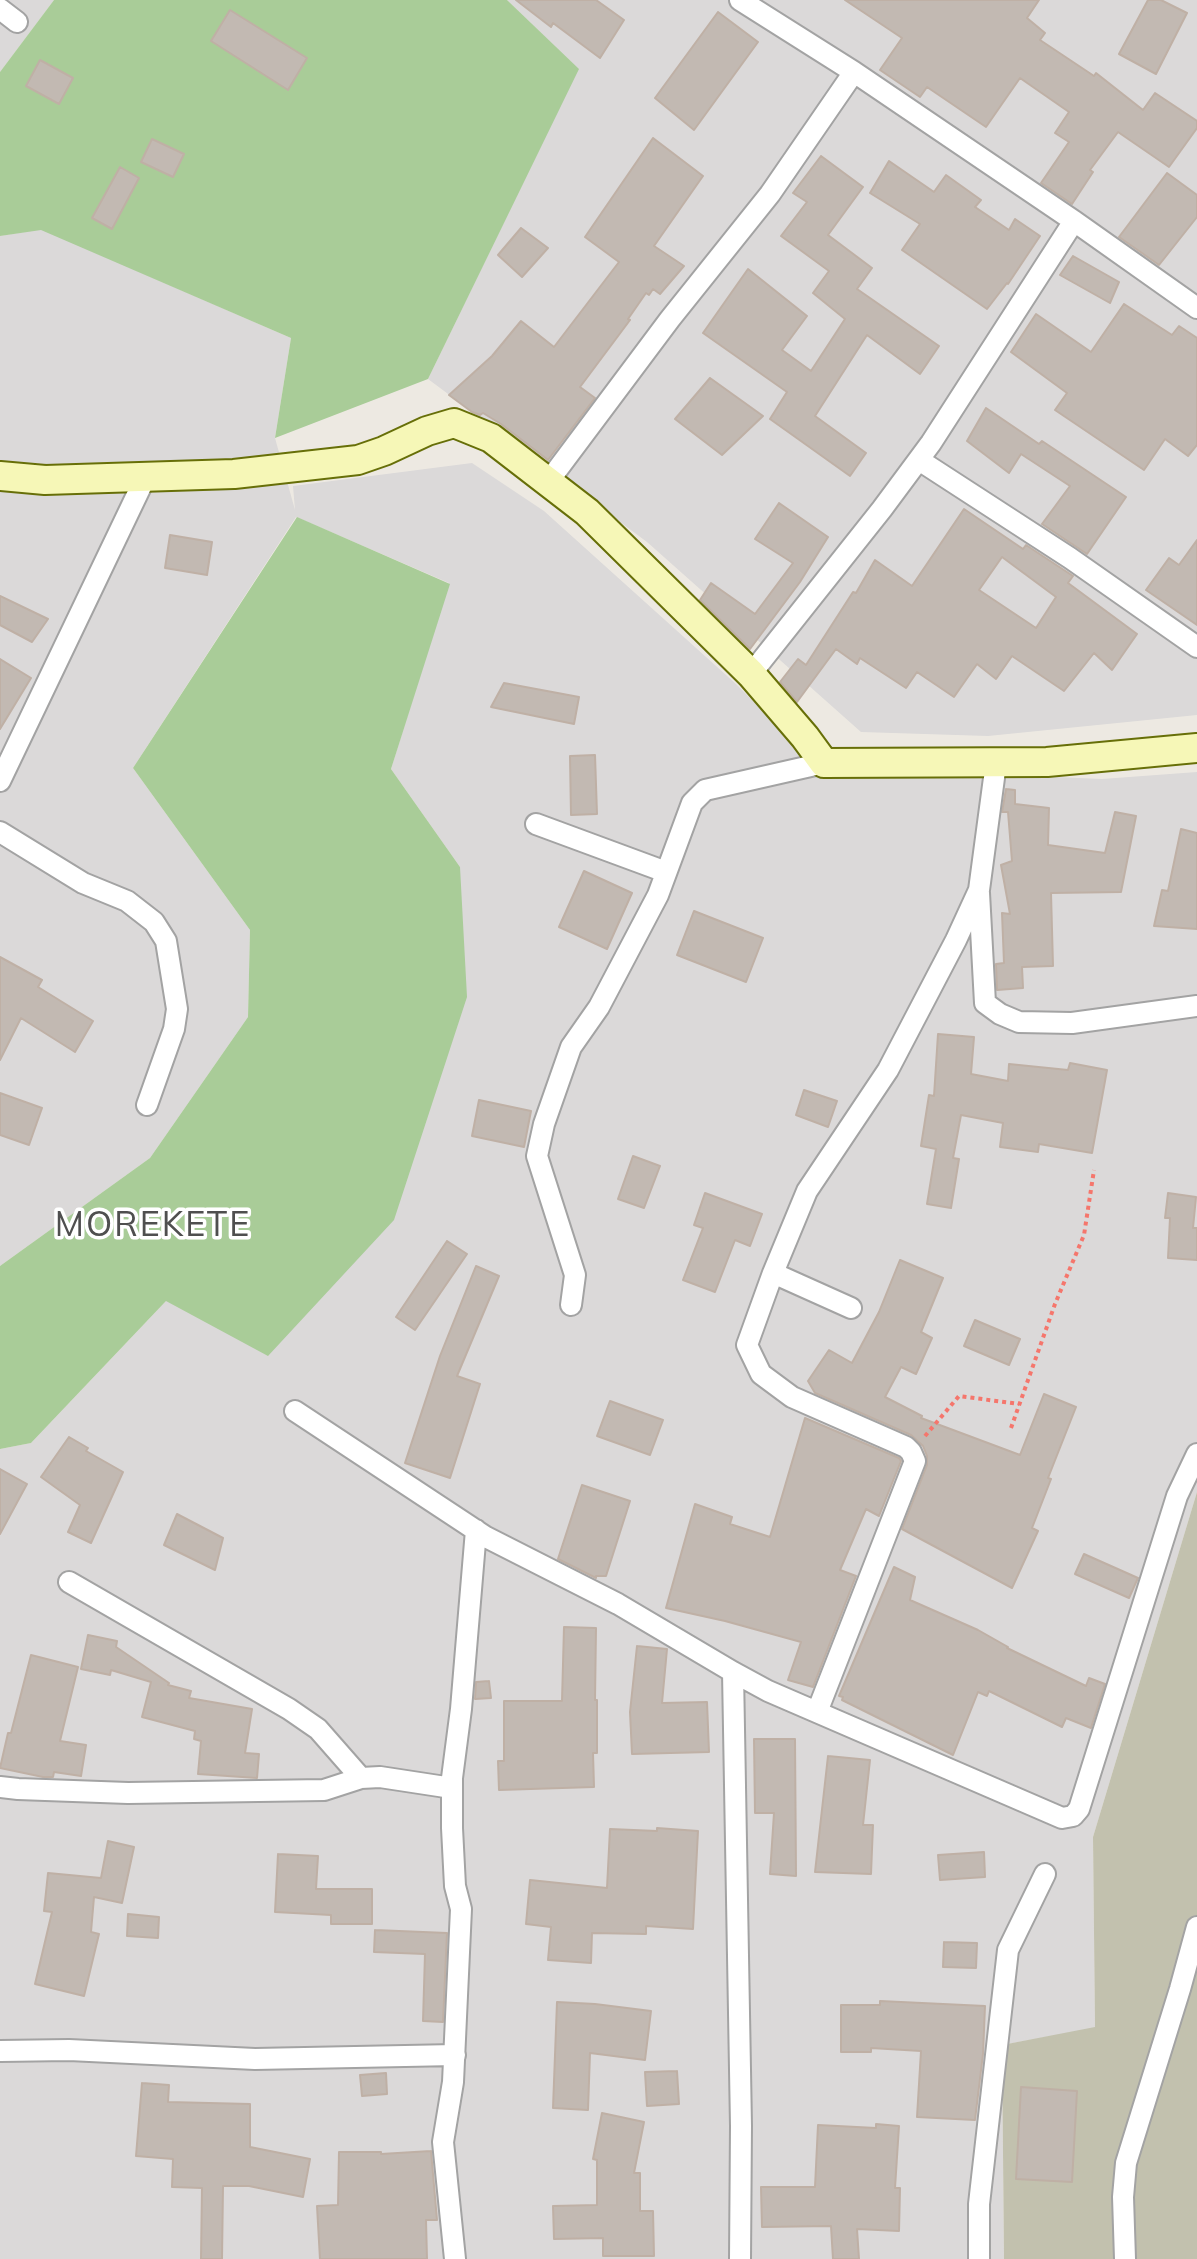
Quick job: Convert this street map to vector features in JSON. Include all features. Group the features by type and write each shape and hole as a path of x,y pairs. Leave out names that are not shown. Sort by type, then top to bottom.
{"street":[{"path":"740,0 854,72 1197,308"},
{"path":"0,9 17,22"},
{"path":"548,482 670,319 776,185 854,72"},
{"path":"751,674 919,460 1074,221"},
{"path":"0,476 45,480 234,474 358,460 454,423 491,438 587,512 751,674 824,763"},
{"path":"919,460 1070,558 1197,647"},
{"path":"0,781 146,476"},
{"path":"571,1305 575,1275 537,1156 544,1124 571,1047 599,1007 658,895 692,803 705,790 824,763 1047,762 1197,748"},
{"path":"996,763 979,890 985,1003 1019,1022 1072,1023 1197,1006"},
{"path":"536,824 666,872"},
{"path":"0,832 83,883 127,901 154,922 166,941 177,1009 174,1029 147,1105"},
{"path":"817,1712 915,1461 906,1447 792,1397 761,1374 747,1345 807,1191 888,1070 979,890"},
{"path":"773,1273 851,1308"},
{"path":"295,1411 476,1530 618,1604 768,1691 1062,1818 1073,1816 1079,1809 1177,1496 1197,1454"},
{"path":"455,2259 443,2142 453,2082 461,1909 455,1886 452,1788 476,1530"},
{"path":"69,1582 289,1709 318,1729 361,1778"},
{"path":"733,1672 741,2126 740,2259"},
{"path":"0,1787 128,1793 324,1790 361,1778 380,1777 452,1788"},
{"path":"979,2259 981,2189 1008,1950 1045,1874"},
{"path":"1125,2259 1123,2197 1126,2163 1189,1991 1197,1927"},
{"path":"0,2051 69,2050 255,2059 455,2055"}],"path":[{"path":"1011,1428 1055,1304 1084,1235 1094,1170"},
{"path":"911,1452 959,1396 1019,1404"}],"shaded area":[{"path":"0,0 54,0 0,72"},
{"path":"507,0 1197,0 1197,715 988,736 861,732 647,542 428,379 578,69"},
{"path":"41,229 291,338 275,438 295,510 293,486 472,463 544,511 736,684 796,744 892,770 1102,779 1197,772 1197,1492 1093,1837 1095,2028 1002,2045 1004,2259 0,2259 0,1449 31,1443 166,1301 460,867 391,769 449,583 296,517 133,768 250,930 248,1017 150,1158 0,1266 0,236"},
{"path":"1197,1492 1197,2259 1004,2259 1002,2045 1095,2027 1093,1837"}],"green space":[{"path":"54,0 507,0 579,69 428,379 275,438 291,338 41,230 0,236 0,72"},
{"path":"297,517 450,584 391,769 460,867 467,997 394,1220 268,1356 166,1301 31,1443 0,1449 0,1266 150,1158 248,1017 250,930 133,768"}],"building":[{"path":"516,0 596,0 624,20 600,58"},
{"path":"845,0 1039,0 1027,18 1045,33 1040,40 1094,76 1096,73 1143,110 1155,93 1197,121 1197,128 1169,167 1118,132 1090,170 1093,172 1072,204 1041,183 1069,142 1055,133 1069,112 1020,78 986,127 927,87 920,97 880,70 902,38"},
{"path":"1148,0 1161,0 1187,13 1156,74 1119,54"},
{"path":"230,10 307,58 288,90 211,41"},
{"path":"718,12 758,42 694,130 655,98"},
{"path":"40,60 73,78 59,104 26,86"},
{"path":"653,138 703,176 654,246 684,266 660,294 653,289 649,295 646,293 630,320 580,387 595,398 548,460 501,424 483,413 472,412 449,395 492,356 521,321 554,347 619,262 585,237"},
{"path":"152,139 184,154 173,177 141,162"},
{"path":"821,156 863,187 828,235 872,268 857,289 939,346 920,374 867,335 815,416 866,453 850,476 770,419 787,392 703,333 748,269 807,316 782,350 811,371 845,319 813,293 829,271 781,236 807,202 793,193"},
{"path":"889,161 934,192 946,175 981,200 975,207 1009,230 1015,219 1040,236 987,309 902,250 920,224 870,193"},
{"path":"120,167 139,178 112,229 92,218"},
{"path":"1167,173 1197,195 1197,217 1159,265 1119,237"},
{"path":"521,228 548,248 522,277 498,255"},
{"path":"1073,256 1119,282 1110,303 1060,275"},
{"path":"1124,304 1172,335 1179,326 1197,338 1197,445 1188,456 1165,439 1144,470 1055,410 1067,393 1011,352 1036,314 1091,352"},
{"path":"710,378 763,416 722,455 675,419"},
{"path":"986,408 1126,497 1087,554 1042,524 1070,486 1021,454 1009,473 967,441"},
{"path":"779,503 828,537 800,582 750,649 700,600 711,583 755,614 793,563 755,539"},
{"path":"964,509 1023,549 1026,545 1073,576 1068,583 1137,634 1112,670 1094,653 1064,691 1012,656 996,679 977,664 954,697 917,672 906,688 860,658 857,664 836,649 797,702 780,682 798,659 806,665 875,560 912,586","holes":["1002,557 1056,597 1036,628 979,590"]},
{"path":"170,535 212,542 207,575 165,568"},
{"path":"1197,540 1197,625 1146,590 1169,558 1179,565"},
{"path":"0,596 48,619 32,642 0,625"},
{"path":"0,659 31,678 0,729"},
{"path":"504,683 579,697 574,724 491,707"},
{"path":"595,755 597,814 571,815 570,756"},
{"path":"1006,789 1015,790 1015,804 1049,808 1048,845 1105,853 1115,812 1136,816 1121,892 1051,893 1053,966 1022,967 1023,988 997,990 996,964 1004,963 1002,913 1010,914 1001,865 1012,861 1008,812 1002,812"},
{"path":"1181,829 1197,833 1197,929 1154,926 1162,890 1168,891"},
{"path":"584,871 632,893 607,949 559,927"},
{"path":"694,911 763,938 746,982 677,955"},
{"path":"0,957 42,980 38,987 93,1021 75,1052 21,1018 0,1060"},
{"path":"938,1034 974,1037 971,1074 1008,1081 1009,1064 1068,1070 1070,1063 1107,1070 1092,1153 1039,1144 1038,1152 1000,1147 1003,1123 961,1115 953,1158 959,1159 951,1208 927,1204 936,1149 921,1146 929,1095 934,1096"},
{"path":"804,1090 837,1101 828,1127 796,1115"},
{"path":"0,1093 42,1108 29,1145 0,1135"},
{"path":"479,1100 531,1111 524,1147 472,1136"},
{"path":"633,1156 660,1166 644,1208 618,1199"},
{"path":"705,1193 762,1214 750,1246 735,1240 715,1292 683,1280 703,1228 694,1225"},
{"path":"1168,1193 1196,1197 1193,1228 1197,1228 1197,1260 1168,1258 1170,1218 1165,1218"},
{"path":"447,1241 467,1254 415,1330 396,1317"},
{"path":"900,1260 943,1278 921,1332 932,1338 916,1374 901,1367 885,1397 921,1418 1020,1455 1044,1394 1076,1407 1032,1528 1038,1531 1012,1588 902,1529 927,1465 923,1446 911,1435 815,1393 808,1381 829,1350 852,1363 879,1312"},
{"path":"476,1266 499,1276 457,1376 480,1384 450,1478 405,1463 440,1356"},
{"path":"975,1320 1020,1339 1009,1365 964,1346"},
{"path":"610,1401 663,1420 650,1455 597,1436"},
{"path":"805,1418 901,1461 879,1516 866,1509 840,1570 856,1576 813,1687 788,1680 801,1642 666,1608 695,1504 732,1517 730,1524 770,1537"},
{"path":"69,1437 88,1448 86,1451 123,1472 91,1543 68,1532 80,1505 41,1477"},
{"path":"0,1469 27,1484 0,1534"},
{"path":"582,1485 630,1501 606,1576 596,1578 558,1559"},
{"path":"177,1514 223,1538 215,1570 164,1545"},
{"path":"1084,1554 1138,1578 1129,1598 1075,1574"},
{"path":"894,1567 915,1577 910,1600 978,1630 1007,1648 1086,1686 1089,1678 1105,1684 1091,1728 1066,1718 1062,1727 989,1691 987,1696 978,1692 953,1755 842,1700 843,1697 839,1696"},
{"path":"564,1627 596,1628 597,1753 593,1753 594,1787 499,1790 498,1761 504,1761 504,1701 562,1701"},
{"path":"88,1635 117,1641 116,1647 168,1685 191,1691 189,1698 252,1709 245,1753 259,1754 257,1778 198,1774 201,1741 194,1739 195,1731 142,1717 151,1682 111,1670 110,1675 81,1669"},
{"path":"637,1646 667,1649 662,1703 707,1702 709,1752 632,1754 630,1712"},
{"path":"31,1655 78,1667 60,1741 86,1745 81,1776 54,1772 53,1777 43,1777 0,1768"},
{"path":"489,1681 491,1698 475,1699 476,1682"},
{"path":"754,1739 795,1739 796,1876 770,1874 774,1813 755,1813"},
{"path":"828,1756 870,1760 863,1825 873,1825 871,1874 815,1872"},
{"path":"657,1828 698,1831 693,1929 646,1926 646,1934 592,1933 591,1963 548,1960 551,1927 526,1924 530,1880 607,1888 610,1829 657,1831"},
{"path":"108,1841 134,1847 122,1903 94,1897 91,1932 99,1934 84,1996 35,1984 52,1912 44,1911 48,1873 101,1878"},
{"path":"984,1852 985,1877 940,1880 938,1855"},
{"path":"278,1854 318,1856 316,1889 372,1889 372,1924 331,1924 331,1915 275,1912"},
{"path":"128,1914 159,1917 158,1938 127,1936"},
{"path":"375,1930 447,1933 443,2022 423,2021 425,1954 374,1952"},
{"path":"944,1942 977,1943 976,1968 943,1967"},
{"path":"880,2001 985,2006 975,2120 917,2117 921,2051 871,2048 871,2052 841,2052 841,2005 880,2005"},
{"path":"557,2002 651,2011 645,2060 590,2053 588,2110 553,2108"},
{"path":"677,2071 679,2104 647,2106 645,2072"},
{"path":"386,2073 387,2094 362,2096 360,2075"},
{"path":"142,2083 169,2085 168,2102 250,2104 250,2147 310,2159 303,2197 249,2186 223,2186 222,2259 201,2259 202,2188 172,2187 173,2159 136,2156"},
{"path":"1021,2087 1077,2091 1072,2182 1016,2179"},
{"path":"602,2113 644,2122 634,2173 640,2173 640,2211 653,2211 654,2256 603,2256 603,2238 554,2239 553,2206 597,2205 597,2160 593,2159"},
{"path":"876,2124 899,2126 895,2188 900,2188 899,2231 857,2229 859,2259 833,2259 831,2226 762,2227 761,2187 815,2187 818,2125 876,2128"},
{"path":"431,2151 437,2220 426,2220 427,2259 320,2259 317,2206 338,2205 339,2152 381,2154"}],"district":[{"name":"MOREKETE","path":"153,1226"}]}
